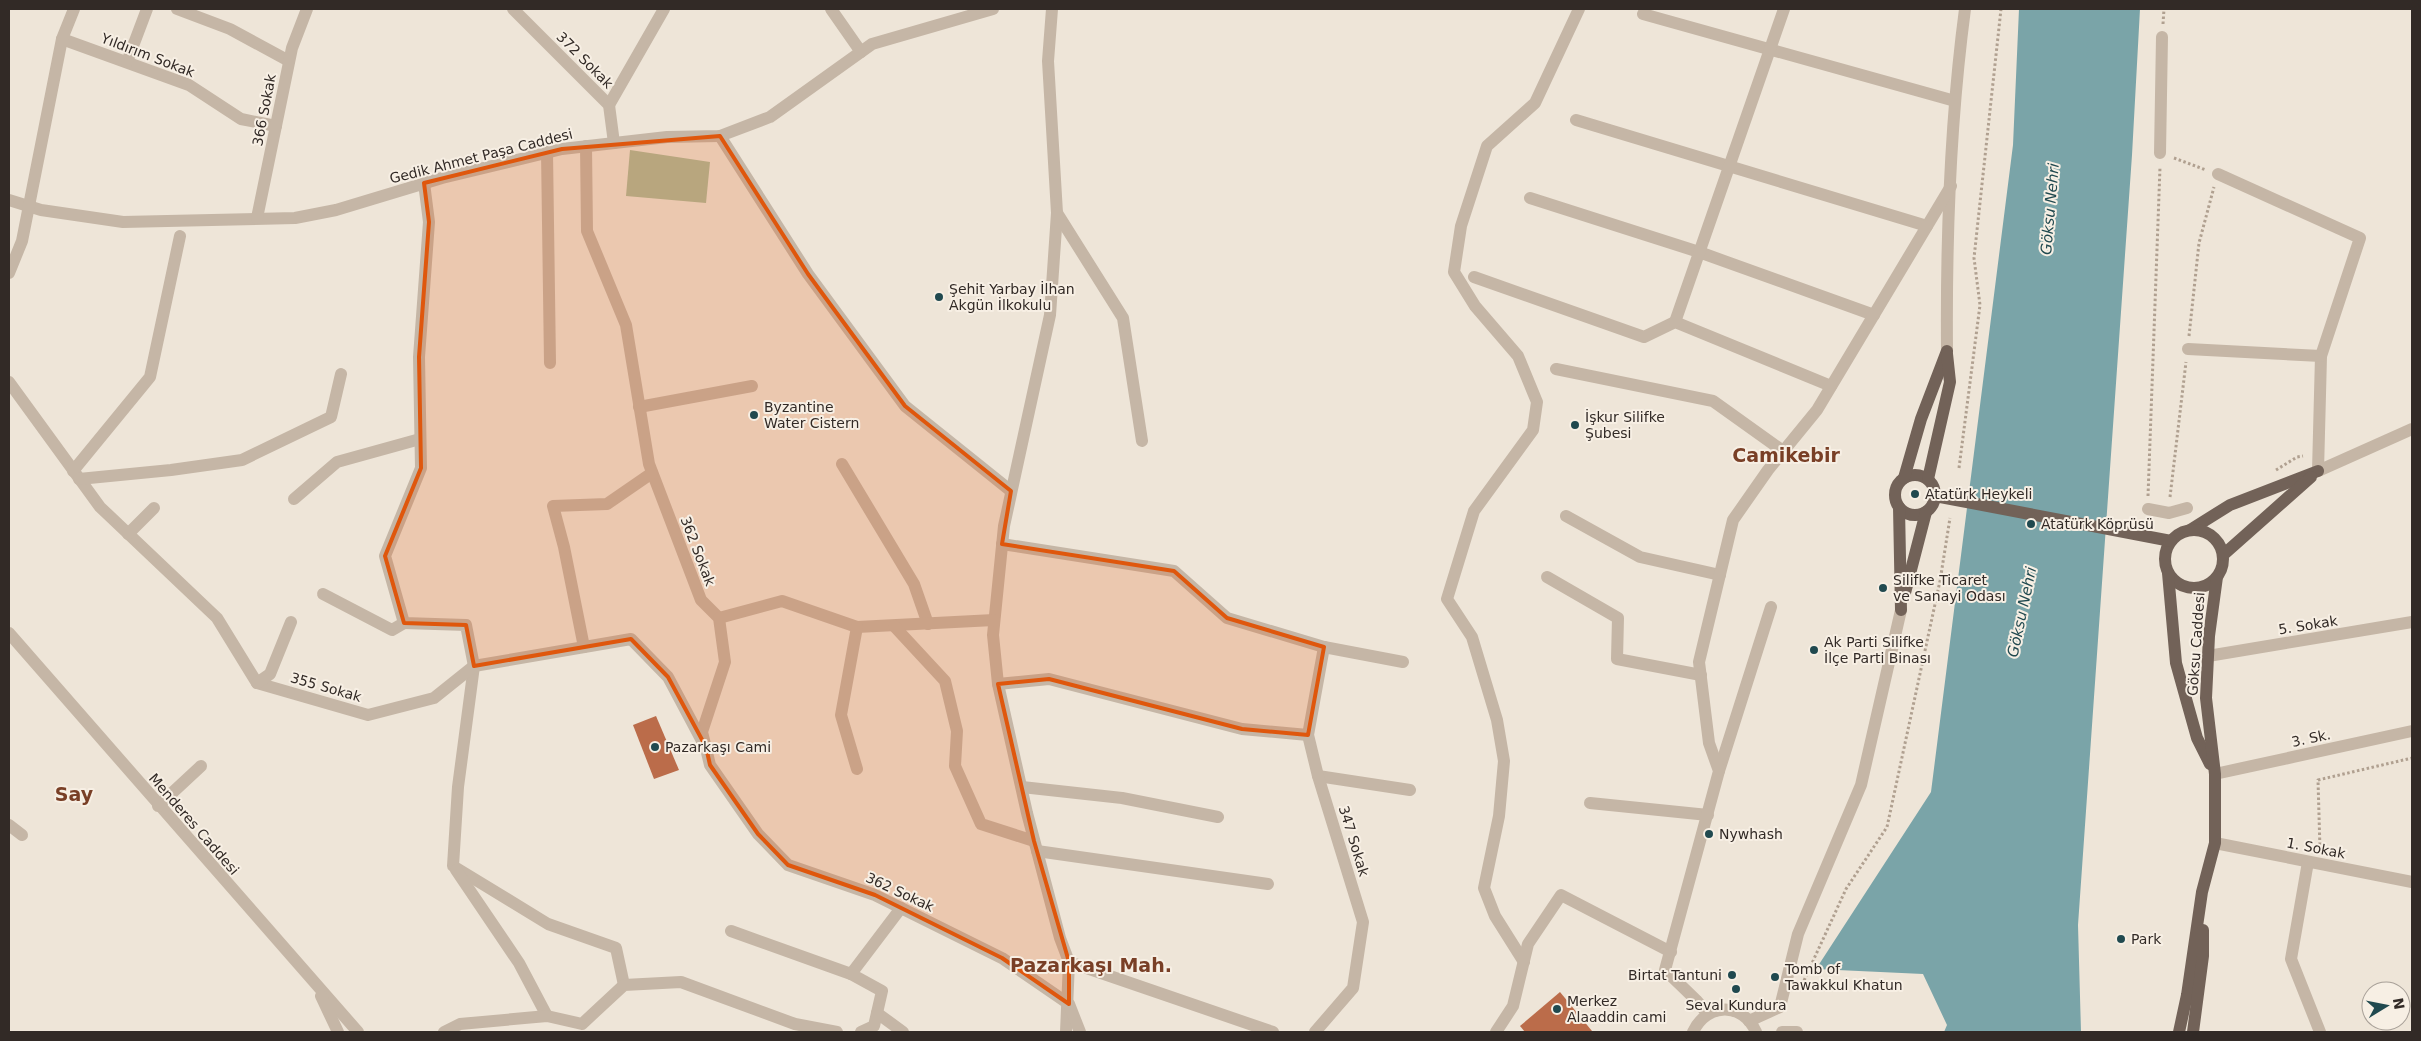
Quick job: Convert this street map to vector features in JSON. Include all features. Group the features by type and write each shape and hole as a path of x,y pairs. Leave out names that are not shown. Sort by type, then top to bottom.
{"main road":[{"path":"1904,478 1909,475 1919,475 1928,479 1934,486 1935,496 1933,505 1926,512 1916,515 1907,514 1899,507 1895,499 1896,489 1904,478 1920,418 1947,351"},
{"path":"1928,479 1950,382 1947,351"},
{"path":"2190,530 2202,530 2212,536 2219,544 2223,555 2222,566 2217,577 2208,584 2198,588 2186,587 2176,582 2168,573 2165,562 2166,551 2171,541 2180,533 2190,530 2230,505 2318,471"},
{"path":"2223,555 2318,471"},
{"path":"1935,496 2171,541"},
{"path":"1899,507 1901,610"},
{"path":"1901,610 1926,512"},
{"name":"Göksu Caddesi","path":"2168,573 2176,663 2198,738 2215,774"},
{"name":"Göksu Caddesi","path":"2179,1032 2187,995 2202,892 2215,843 2215,774 2206,698 2208,656 2217,577"},
{"name":"Göksu Caddesi","path":"2193,1032 2203,956 2202,892"}],"street":[{"path":"9,273 22,241 62,39 74,9"},
{"path":"127,62 148,9"},
{"path":"177,9 230,29 289,61"},
{"name":"366 Sokak","path":"257,218 289,61 307,9"},
{"name":"372 Sokak","path":"513,9 609,105 614,143"},
{"path":"609,105 664,9"},
{"path":"831,9 861,52"},
{"name":"Gedik Ahmet Paşa Caddesi","path":"9,200 29,206 123,222 295,218 336,210 424,183 547,152 667,137 720,136 770,117 872,44 993,9"},
{"path":"1052,9 1048,61 1056,213 1050,315 1011,491 1002,544 993,634 998,684 1036,846 1069,962 1069,1004 1066,1032"},
{"path":"1524,962 1494,916 1484,888 1499,816 1504,761 1497,720 1472,637 1447,599 1474,511 1533,430 1537,402 1518,356 1475,306 1454,272 1460,226 1487,146 1535,103 1579,9"},
{"path":"1474,277 1644,337 1675,322 1784,9"},
{"path":"1947,351 1946,292 1955,101 1965,9"},
{"path":"1643,14 1955,101"},
{"path":"2160,153 2162,37"},
{"name":"Yıldırım Sokak","path":"62,39 189,85 241,119 276,126"},
{"path":"1576,120 1927,226"},
{"path":"720,136 808,274 905,406 1011,491"},
{"name":"362 Sokak","path":"586,146 587,231 626,325 639,408 652,473 701,600 718,618 725,662 702,732 710,765 758,834 788,865 875,895 1002,958 1069,1004"},
{"path":"547,152 550,363"},
{"path":"2218,174 2360,238 2321,356 2318,471 2412,429"},
{"path":"404,623 385,556 421,468 419,357 428,222 424,183"},
{"path":"1720,771 1709,743 1699,662 1732,520 1817,410 1951,186"},
{"path":"1530,198 1699,252 1874,315"},
{"path":"1056,213 1123,318 1142,441"},
{"path":"76,475 150,377 180,236"},
{"path":"1675,322 1832,386"},
{"path":"2188,349 2321,356"},
{"path":"1556,369 1713,401 1783,452"},
{"path":"76,475 171,470 242,460 330,417 341,374"},
{"path":"9,382 100,507 217,618 256,683 270,674 291,622"},
{"path":"639,408 752,386"},
{"path":"294,499 337,462 420,439"},
{"path":"842,464 914,584 928,624"},
{"path":"584,647 564,547 553,506 607,504 652,473"},
{"path":"128,534 154,508"},
{"path":"2148,510 2169,513 2187,508"},
{"path":"1566,516 1640,557 1720,575"},
{"path":"1002,544 1174,571 1227,618 1324,647 1403,662"},
{"path":"1547,577 1618,618 1617,659 1701,675"},
{"path":"324,594 392,630 404,623 466,625 474,666 458,788 453,866 519,962 547,1016"},
{"path":"718,618 782,601 857,627 994,620"},
{"path":"1708,1014 1666,970 1720,771 1771,607"},
{"path":"1749,1020 1780,1007 1798,934 1862,785 1901,610"},
{"name":"5. Sokak","path":"2208,656 2412,622"},
{"path":"894,626 945,681 957,731 955,766 981,824 1036,846 1268,884"},
{"path":"857,627 841,715 857,769"},
{"name":"Menderes Caddesi","path":"9,635 358,1032"},
{"name":"355 Sokak","path":"256,683 368,715 434,698 474,666 631,639 668,677 706,747"},
{"name":"347 Sokak","path":"1315,1032 1353,988 1363,922 1318,776 1308,735 1324,647"},
{"path":"998,684 1049,679 1242,729 1308,735"},
{"name":"3. Sk.","path":"2215,774 2412,731"},
{"path":"158,806 201,766"},
{"path":"1318,776 1410,790"},
{"path":"1022,787 1122,798 1218,817"},
{"path":"1590,803 1708,814"},
{"path":"9,824 22,835"},
{"name":"1. Sokak","path":"2215,843 2412,882"},
{"path":"2315,863 2291,959 2320,1032"},
{"path":"453,866 548,924 616,948 624,985"},
{"path":"1496,1032 1512,1006 1528,944 1561,895 1670,952"},
{"path":"851,974 901,908"},
{"path":"731,931 851,974 882,991 874,1026 861,1032"},
{"path":"1069,962 1274,1032"},
{"path":"444,1032 460,1024 547,1016 582,1024 624,985 681,982 794,1028 837,1032"},
{"path":"314,983 338,1032"},
{"path":"1069,1004 1080,1032"},
{"path":"1693,1032 1697,1024 1708,1014 1725,1009 1736,1011 1749,1020 1756,1032"},
{"path":"877,1013 903,1032"}],"path":[{"path":"1959,468 1980,305 1974,258 2001,9"},
{"path":"1800,990 1846,889 1887,826 1940,580 1950,518"},
{"path":"2315,863 2318,780 2412,758"}],"highlighted area":[{"path":"720,136 808,274 905,406 1011,491 1002,544 1174,571 1227,618 1324,647 1308,735 1242,729 1049,679 998,684 1034,841 1069,962 1069,1004 1002,958 875,895 788,865 758,834 710,765 706,747 668,677 631,639 474,666 466,625 404,623 385,556 421,468 419,357 429,222 424,183 562,149"}],"green space":[{"path":"630,150 710,162 706,203 626,196"}],"water":[{"name":"Göksu Nehri","path":"2019,9 2140,9 2132,155 2078,925 2081,1032 1944,1032 1947,1025 1923,974 1816,969 1931,792 2013,145"}],"building":[{"name":"Pazarkaşı Cami","path":"656,716 679,770 654,779 633,725"},
{"name":"Merkez Alaaddin cami","path":"1560,992 1592,1031 1525,1032 1520,1026"}],"place":[{"name":"Şehit Yarbay İlhan Akgün İlkokulu","path":"939,297"},
{"name":"Byzantine Water Cistern","path":"754,415"},
{"name":"İşkur Silifke Şubesi","path":"1575,425"},
{"name":"Atatürk Heykeli","path":"1915,494"},
{"name":"Atatürk Köprüsü","path":"2031,524"},
{"name":"Silifke Ticaret ve Sanayi Odası","path":"1883,588"},
{"name":"Ak Parti Silifke İlçe Parti Binası","path":"1814,650"},
{"name":"Pazarkaşı Cami","path":"655,747"},
{"name":"Nywhash","path":"1709,834"},
{"name":"Park","path":"2121,939"},
{"name":"Birtat Tantuni","path":"1732,975"},
{"name":"Tomb of Tawakkul Khatun","path":"1775,977"},
{"name":"Seval Kundura","path":"1736,989"},
{"name":"Merkez Alaaddin cami","path":"1557,1009"}],"district":[{"name":"Camikebir","path":"1786,455"},
{"name":"Say","path":"74,794"},
{"name":"Pazarkaşı Mah.","path":"1091,965"}]}
